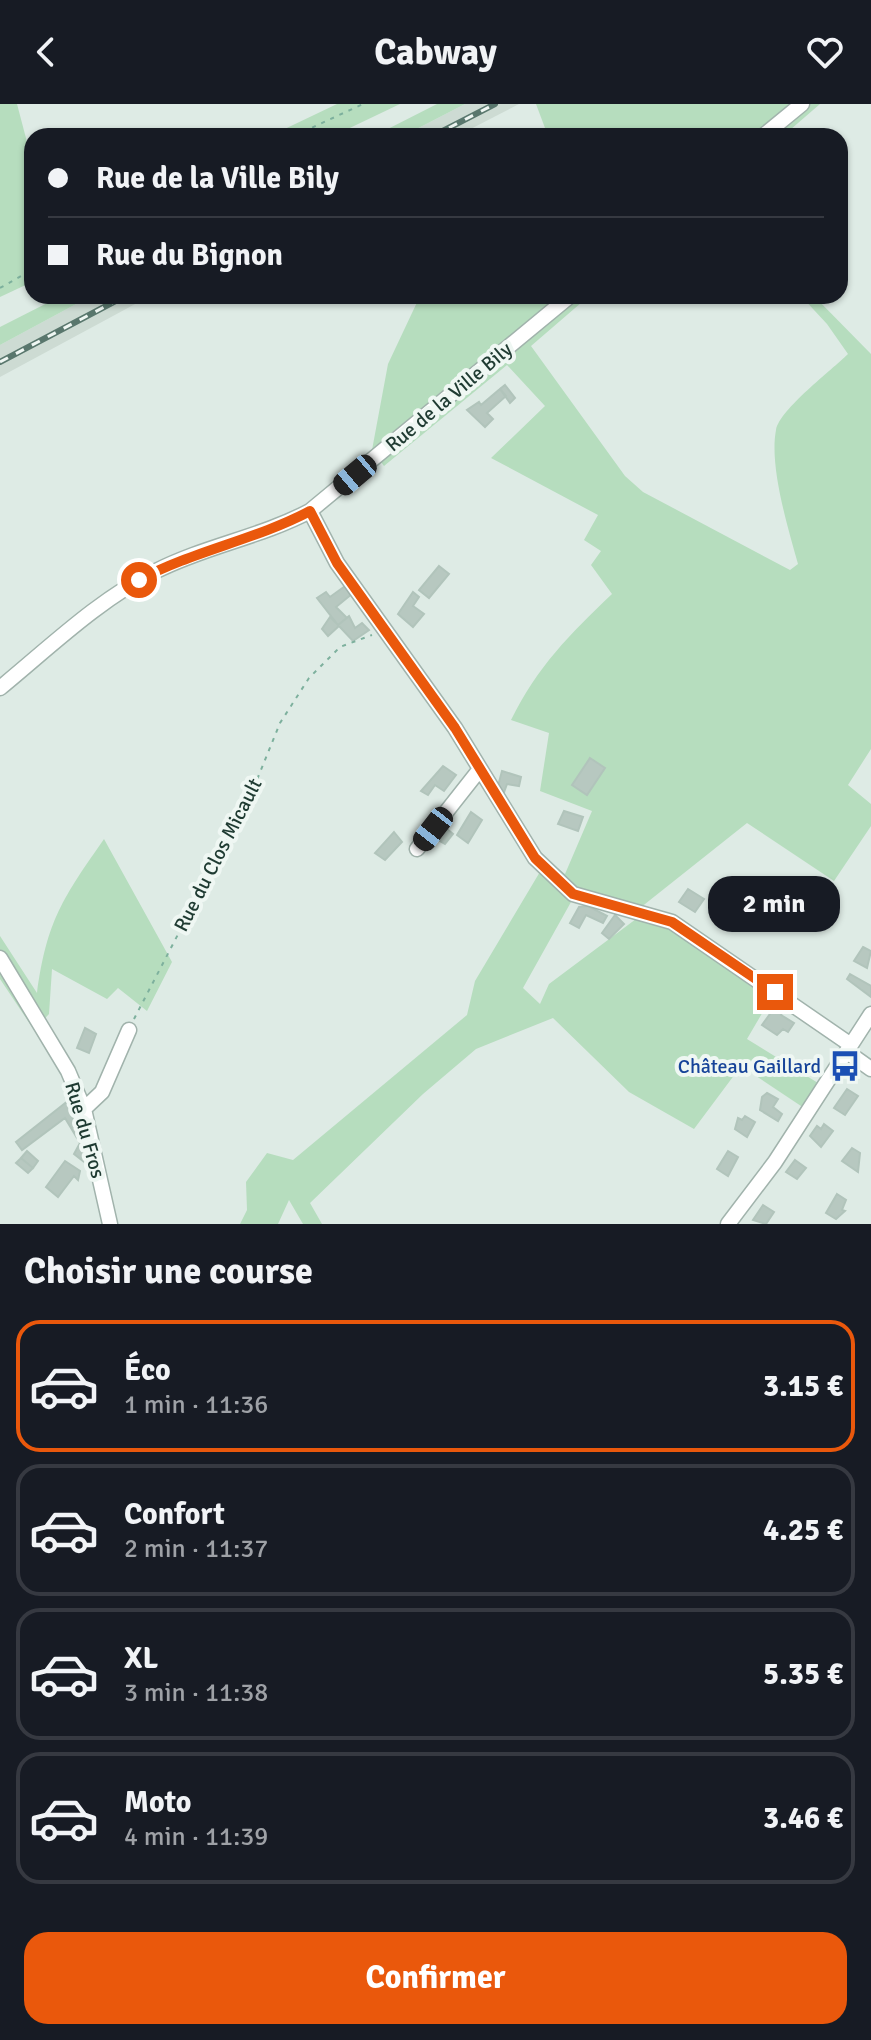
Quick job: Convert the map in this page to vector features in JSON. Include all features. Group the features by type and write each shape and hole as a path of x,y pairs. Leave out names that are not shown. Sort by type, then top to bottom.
{"street":[{"path":"773,128 802,104"},
{"name":"Rue de la Ville Bily","path":"0,688 119,591 160,569 280,527 310,511 560,304"},
{"path":"310,511 337,563 455,728 535,858 573,894 672,922 849,1048 871,1069"},
{"path":"417,849 480,769"},
{"name":"Rue du Fros","path":"0,958 62,1060 84,1109 110,1224"},
{"path":"728,1224 775,1162 871,1014"},
{"path":"84,1109 102,1092 129,1030"}],"path":[{"path":"311,128 363,104"},
{"path":"0,288 24,274"},
{"name":"Rue du Clos Micault","path":"129,1030 252,792 280,723 309,678 340,647 384,630"}],"shaded area":[{"path":"465,104 519,104 472,128 418,128"},
{"path":"76,304 135,304 0,377 0,345"}],"green space":[{"path":"0,104 17,104 24,131 24,286 0,297"},
{"path":"337,104 400,104 350,128 287,128"},
{"path":"437,104 465,104 418,128 390,128"},
{"path":"536,104 820,104 792,128 545,128"},
{"path":"45,304 76,304 0,345 0,327"},
{"path":"416,304 580,304 531,346 625,476 643,492 790,570 798,564 777,479 776,430 796,401 848,354 808,304 822,304 871,354 871,749 848,785 871,804 871,826 834,881 747,823 640,908 587,893 571,902 523,988 540,1004 549,984 636,919 674,931 771,998 747,1039 818,1083 804,1108 741,1066 694,1129 629,1092 553,1018 476,1049 423,1094 310,1203 322,1224 303,1224 289,1200 278,1224 240,1224 247,1210 246,1182 267,1153 293,1160 467,1015 475,981 547,860 565,874 592,811 540,791 549,733 511,720 532,683 556,652 612,594 591,565 601,551 584,540 598,515 491,458 545,406 507,365 384,466 372,450 388,364"},
{"path":"104,839 172,962 147,1011 118,988 107,999 52,969 49,1014 34,1030 0,979 0,936 37,993 46,946 59,911"}],"building":[{"path":"505,385 515,398 510,403 500,389"},
{"path":"500,389 506,396 487,413 493,419 485,427 467,410 479,402 481,405"},
{"path":"439,566 449,574 429,598 419,590"},
{"path":"348,584 353,593 336,607 347,618 338,625 317,598 326,592 330,597"},
{"path":"413,592 419,597 413,606 424,614 413,627 398,614"},
{"path":"349,616 355,628 362,623 369,630 353,641 339,626 328,636 322,629 330,617 338,625"},
{"path":"590,758 605,768 587,795 572,785"},
{"path":"443,766 456,775 444,791 435,785 428,795 421,791"},
{"path":"502,771 521,777 519,786 507,784 503,795 498,786"},
{"path":"564,811 583,817 578,831 558,824"},
{"path":"471,812 482,820 468,843 457,835"},
{"path":"447,829 453,834 445,844 438,840"},
{"path":"394,832 402,842 385,860 375,853"},
{"path":"688,889 704,899 695,912 679,902"},
{"path":"588,906 607,916 603,923 586,915 579,928 570,923 579,907"},
{"path":"615,915 624,924 609,939 602,933"},
{"path":"863,947 871,951 867,968 854,961"},
{"path":"850,974 871,986 871,997 847,979"},
{"path":"775,1007 794,1023 788,1032 783,1029 777,1035 762,1025"},
{"path":"85,1028 96,1034 89,1053 77,1048"},
{"path":"847,1089 858,1096 845,1115 834,1108"},
{"path":"767,1093 778,1099 773,1107 782,1114 778,1121 760,1110 762,1097"},
{"path":"69,1100 76,1115 73,1118 79,1126 77,1128 85,1140 83,1161 74,1154 80,1143 65,1118 22,1150 16,1142"},
{"path":"745,1116 755,1122 747,1137 735,1129 738,1118 742,1120"},
{"path":"824,1124 833,1131 821,1147 810,1136 817,1126 821,1129"},
{"path":"852,1148 860,1153 858,1172 842,1161"},
{"path":"27,1151 38,1161 33,1168 21,1158"},
{"path":"728,1151 738,1157 728,1176 717,1169"},
{"path":"21,1158 33,1168 28,1173 16,1163"},
{"path":"795,1160 806,1168 797,1179 786,1172"},
{"path":"65,1161 80,1171 78,1180 74,1176 58,1197 46,1187"},
{"path":"837,1194 846,1200 842,1210 845,1211 836,1219 826,1213"},
{"path":"763,1205 774,1212 766,1224 753,1220"}],"railway":[{"path":"448,128 495,104"},
{"path":"0,362 110,304"}],"place":[{"name":"Château Gaillard","path":"845,1066"}],"route":[{"path":"139,580 160,569 280,527 310,511 337,563 455,728 535,858 573,894 672,922 775,992"}]}
